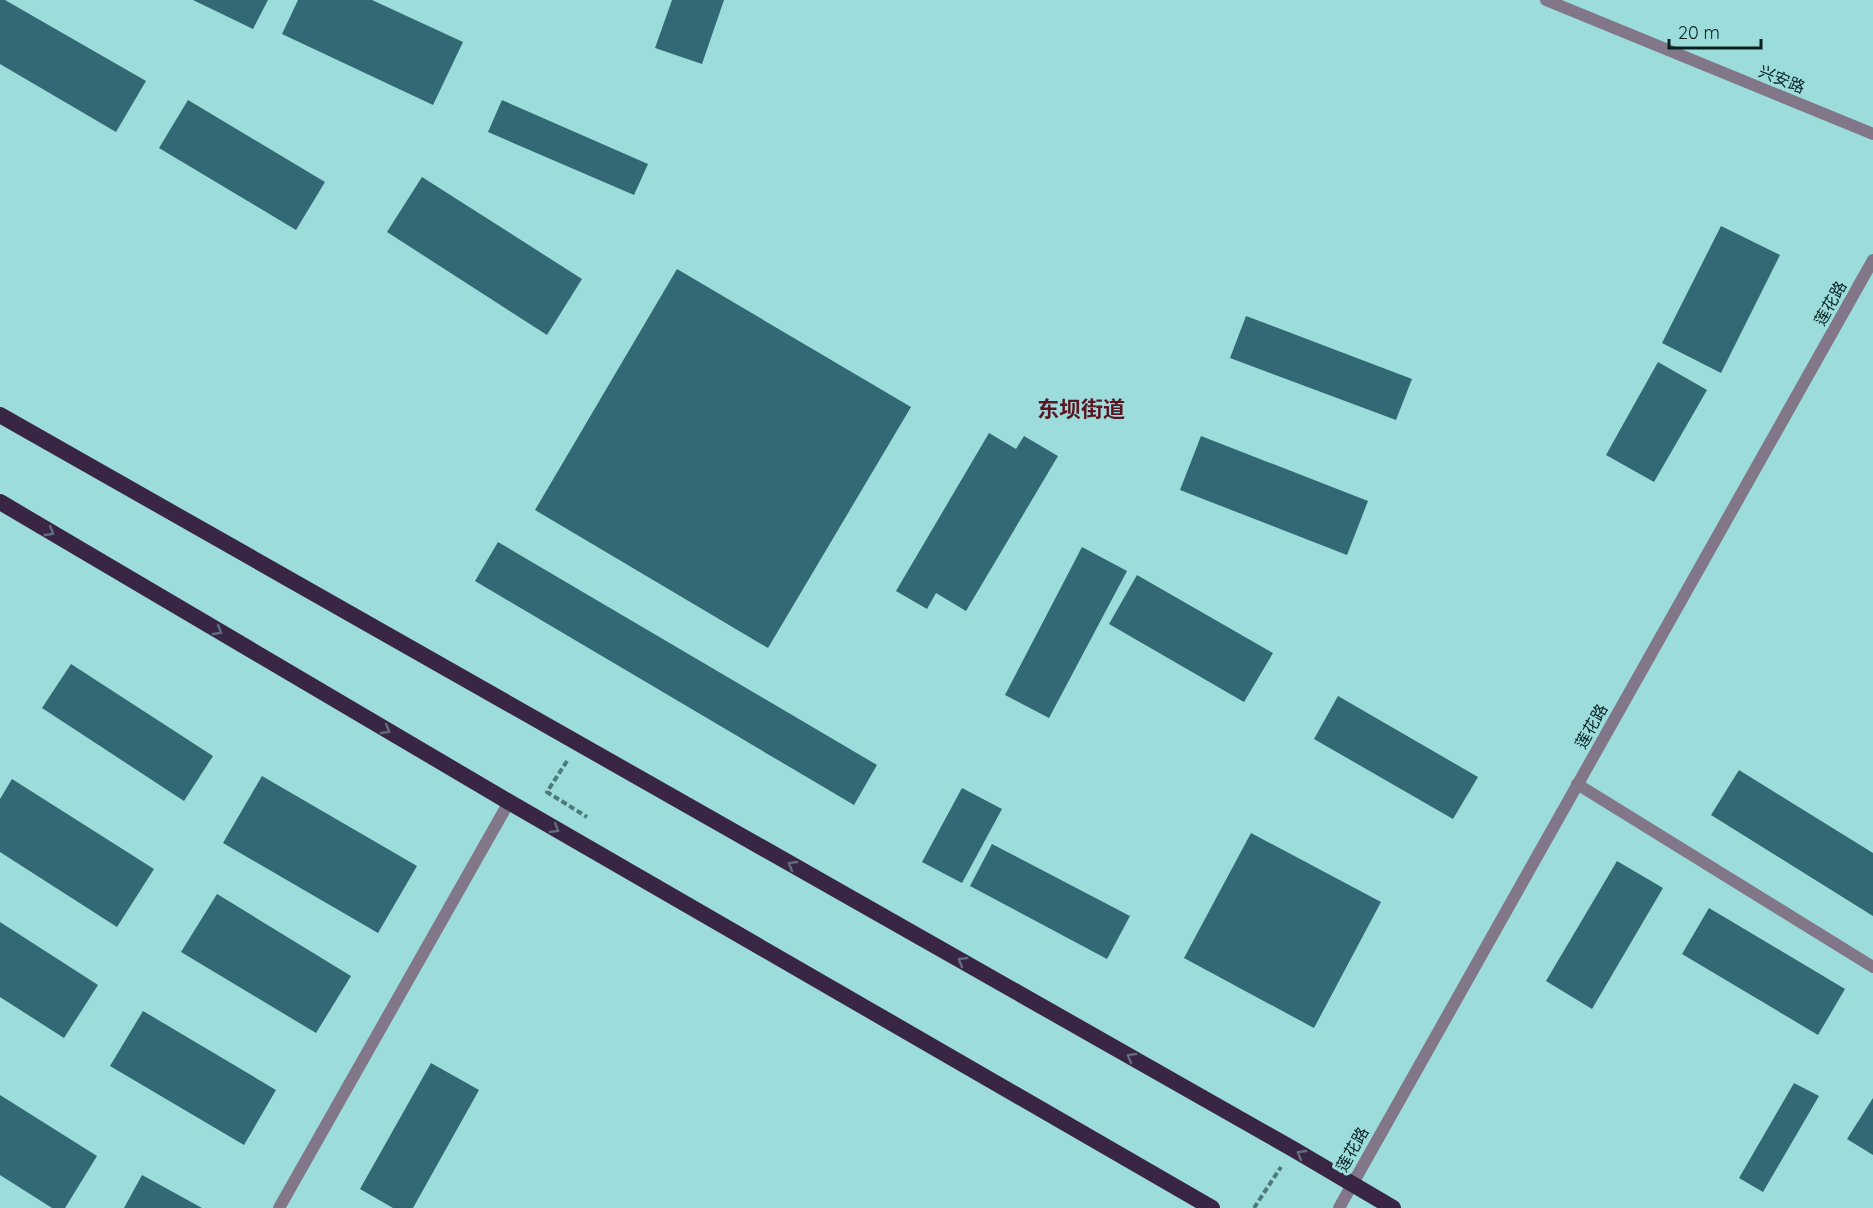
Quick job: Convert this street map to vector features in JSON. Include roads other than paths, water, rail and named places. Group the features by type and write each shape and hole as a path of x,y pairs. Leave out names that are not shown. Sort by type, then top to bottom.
{"highway":[{"path":"0,415 1293,1149 1393,1208"},
{"path":"0,502 508,802 1212,1208"}],"street":[{"name":"兴安路","path":"1546,0 1873,134"},
{"name":"莲花路","path":"1339,1208 1873,260"},
{"path":"1577,784 1873,967"},
{"path":"279,1208 508,802"}],"district":[{"name":"东坝街道","path":"1081,409"}]}
